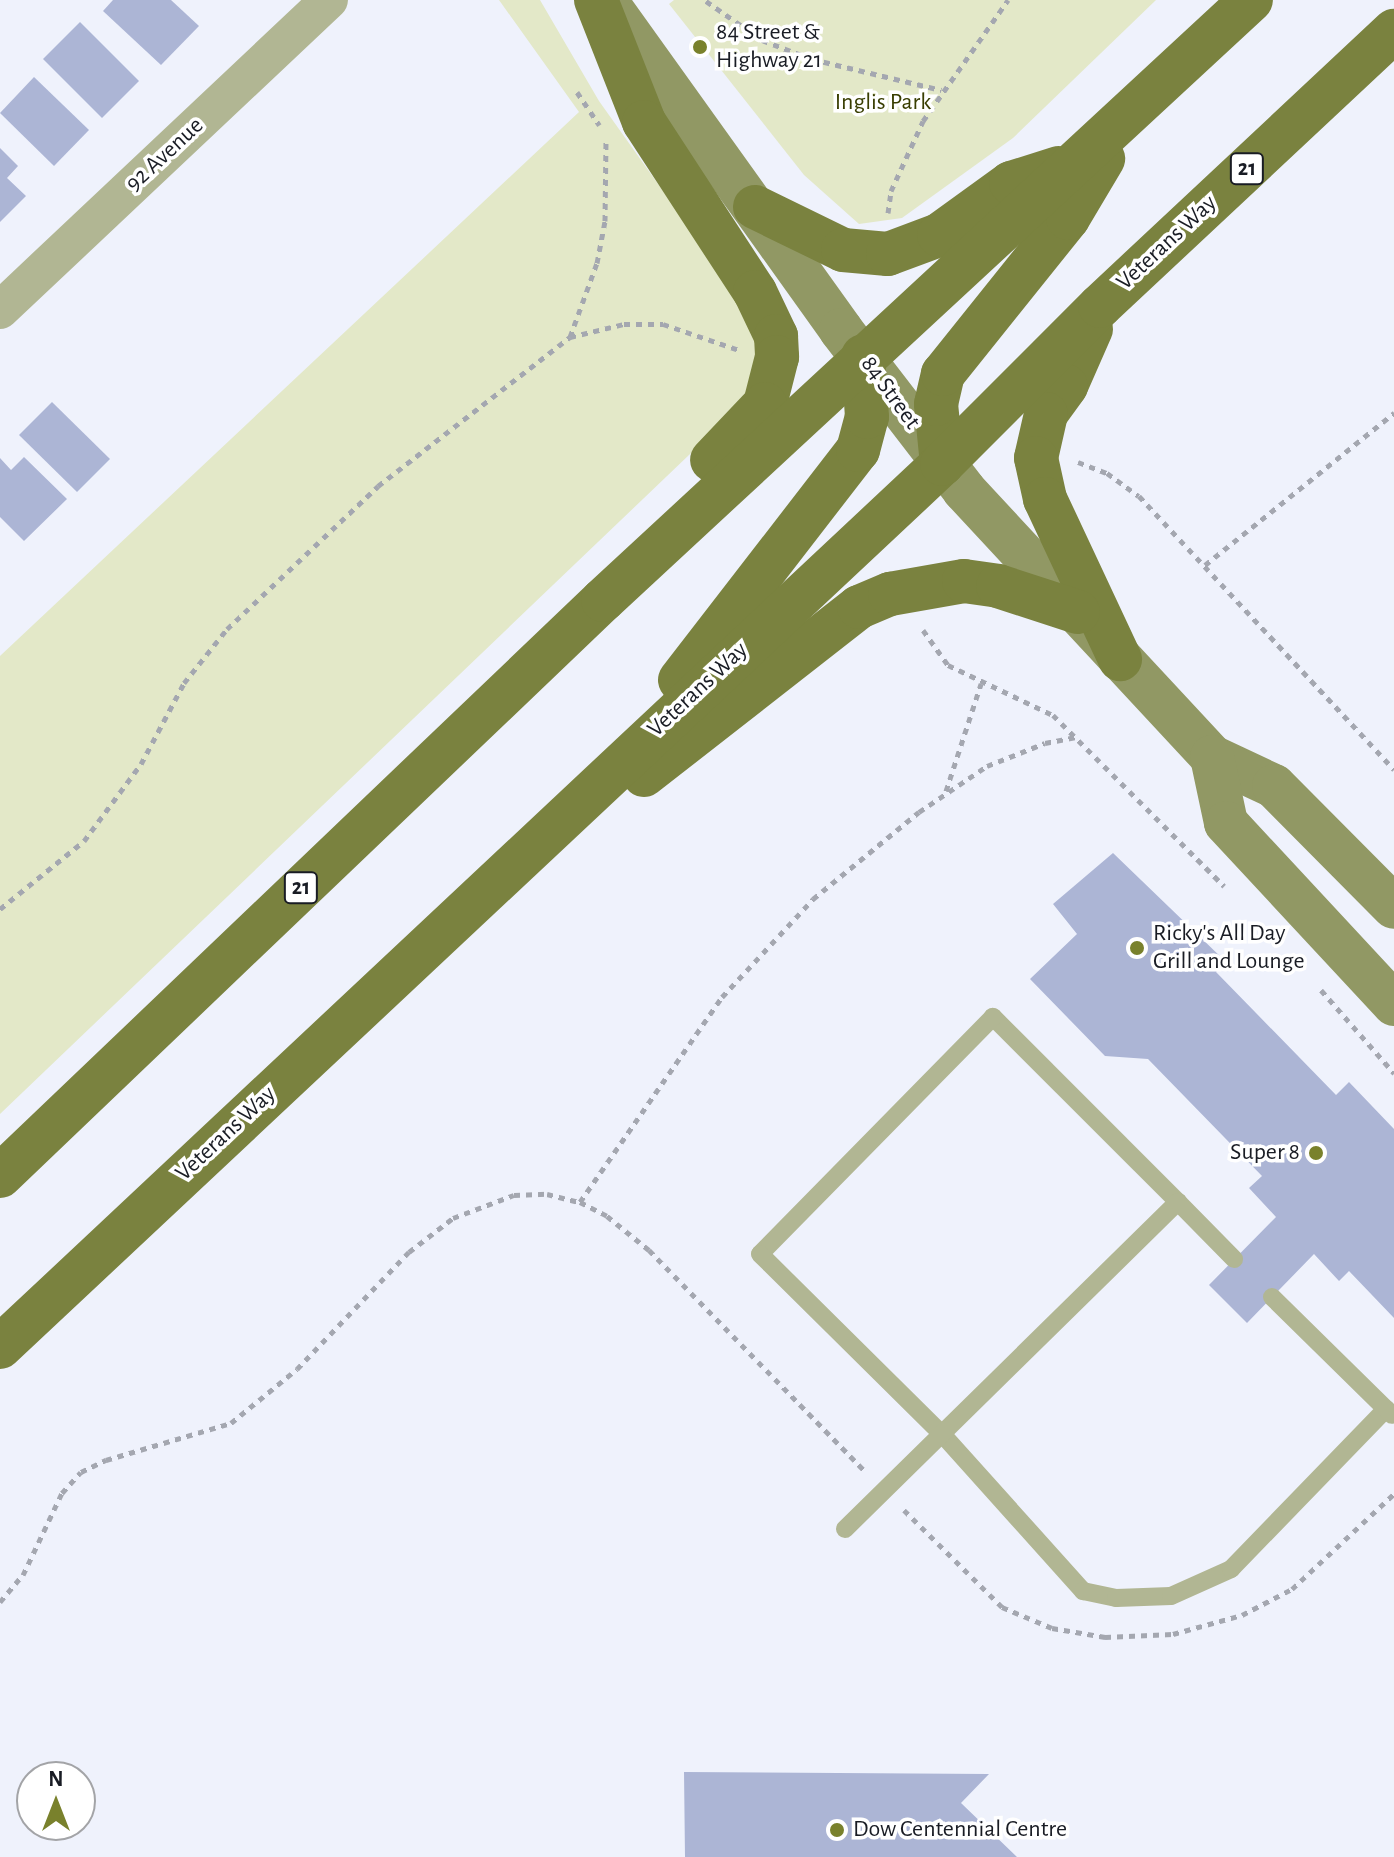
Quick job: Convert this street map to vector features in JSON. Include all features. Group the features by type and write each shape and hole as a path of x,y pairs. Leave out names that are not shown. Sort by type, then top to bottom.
{"main road":[{"path":"596,0 644,122 755,292 776,336 777,357 765,404 645,523 603,600"},
{"name":"21","path":"0,1176 603,600 1251,0"},
{"name":"Veterans Way","path":"0,1347 942,464 1100,306 1394,31"},
{"path":"942,464 936,404 943,374 1068,218 1129,116"},
{"path":"755,207 843,250 888,254 939,235 1011,183 1080,161"},
{"path":"1100,306 1066,386 1046,414 1036,458 1045,499 1120,659"},
{"path":"623,760 720,625 858,450 867,417 863,356"},
{"path":"543,836 643,775 859,607 910,590 964,581 987,584 1078,612"}],"street":[{"name":"92 Avenue","path":"0,310 329,0"},
{"name":"84 Street","path":"605,0 942,464 1212,757 1274,786 1328,846 1394,907"},
{"path":"1212,757 1226,823 1394,1004"}],"lane":[{"path":"1234,1259 993,1017 760,1254 943,1435 1083,1591 1116,1598 1171,1596 1231,1569 1390,1413 1272,1297"},
{"path":"845,1529 1178,1202"}],"path":[{"path":"888,254 891,191 941,90 1008,0"},
{"path":"706,1 762,40 812,59 941,90"},
{"path":"570,337 597,263 605,221 606,137"},
{"path":"0,909 84,841 141,764 184,683 227,629 378,486 570,337 624,324 663,324 723,347 777,357"},
{"path":"1205,565 1394,413"},
{"path":"1036,458 1078,462 1107,473 1139,496 1394,769"},
{"path":"910,590 924,633 937,654 981,684 1053,715 1229,891"},
{"path":"946,792 981,684"},
{"path":"580,1202 722,997 783,927 946,792 1015,753 1077,737"},
{"path":"1312,981 1394,1073"},
{"path":"0,1602 23,1575 62,1493 81,1472 106,1460 231,1423 261,1403 409,1252 453,1218 514,1195 547,1194 580,1202 649,1250 1002,1607 1052,1628 1105,1637 1173,1634 1242,1615 1292,1589 1394,1494"}],"green space":[{"path":"499,0 540,0 599,101 710,257 758,333 751,386 712,433 0,1114 0,656 579,112"},
{"name":"Inglis Park","path":"674,0 1156,0 1013,138 902,218 859,224 804,175 669,4"}],"building":[{"path":"113,0 171,0 199,26 161,65 103,11"},
{"path":"80,22 139,81 102,118 43,59"},
{"path":"34,77 89,130 54,166 0,113"},
{"path":"0,148 18,166 7,178 26,196 0,222"},
{"path":"52,402 110,459 77,492 19,435"},
{"path":"24,457 67,499 24,541 0,517 0,458 11,470"},
{"path":"1113,853 1225,961 1216,972 1336,1095 1349,1082 1394,1129 1394,1318 1349,1271 1339,1281 1314,1254 1247,1323 1209,1285 1276,1217 1249,1188 1262,1176 1148,1059 1105,1056 1030,979 1077,934 1053,904"},
{"name":"Dow Centennial Centre","path":"684,1772 989,1774 961,1803 1017,1857 685,1857"}],"place":[{"name":"84 Street & Highway 21","path":"700,47"},
{"name":"Ricky's All Day Grill and Lounge","path":"1137,948"},
{"name":"Super 8","path":"1316,1153"},
{"name":"Dow Centennial Centre","path":"837,1830"}]}
